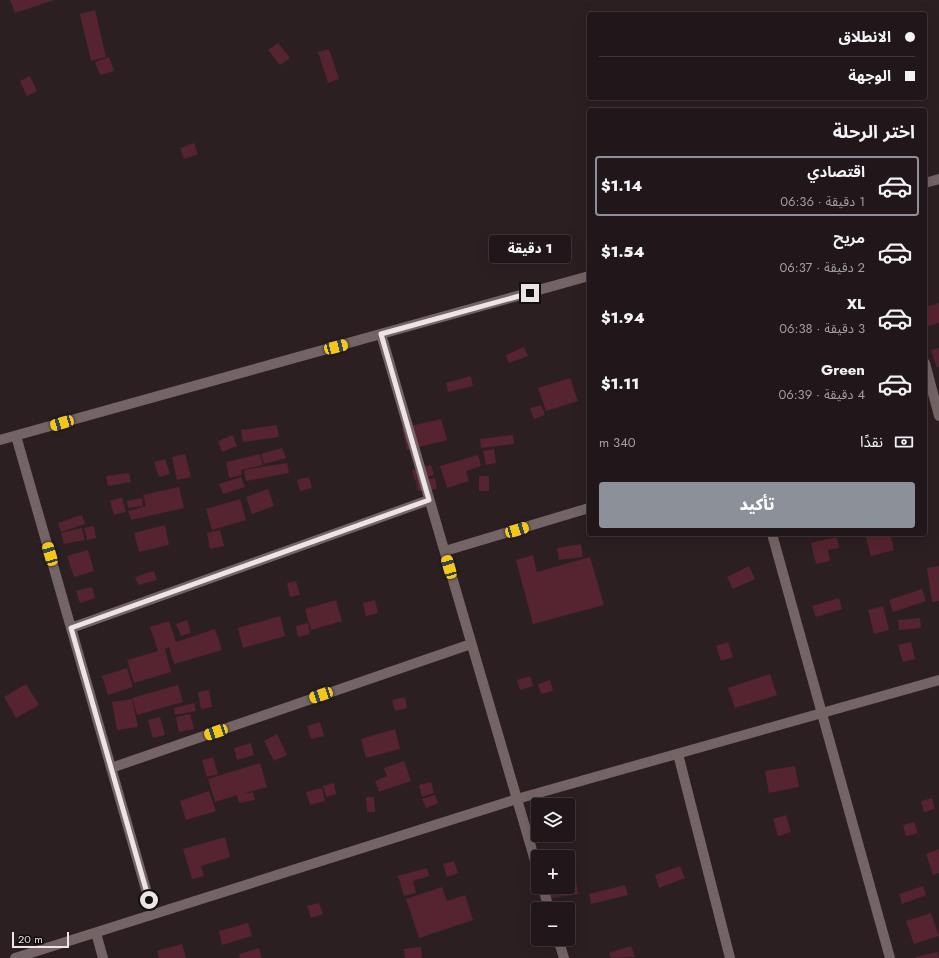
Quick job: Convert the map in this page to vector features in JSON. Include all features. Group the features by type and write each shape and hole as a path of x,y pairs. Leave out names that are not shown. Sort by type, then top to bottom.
{"street":[{"path":"927,182 939,179"},
{"path":"0,440 587,277"},
{"path":"381,334 532,850"},
{"path":"927,370 937,403 939,416"},
{"path":"927,406 937,403"},
{"path":"16,436 153,914"},
{"path":"71,628 429,500"},
{"path":"444,552 587,509"},
{"path":"773,536 890,958"},
{"path":"111,768 471,644"},
{"path":"15,958 517,799 939,680"},
{"path":"678,754 730,958"},
{"path":"96,933 103,958"},
{"path":"560,946 564,958"}],"building":[{"path":"10,0 54,0 15,13"},
{"path":"95,10 106,57 91,61 80,14"},
{"path":"278,43 290,58 280,65 268,50"},
{"path":"329,49 339,79 328,83 318,52"},
{"path":"109,57 114,71 100,75 95,62"},
{"path":"30,76 37,91 27,96 20,81"},
{"path":"194,143 198,154 184,159 180,148"},
{"path":"939,303 939,323 927,326 927,306"},
{"path":"524,347 528,356 509,363 506,355"},
{"path":"939,348 939,367 937,368 931,350"},
{"path":"471,376 473,386 448,392 446,383"},
{"path":"570,378 578,401 546,411 538,388"},
{"path":"541,405 545,415 534,419 530,408"},
{"path":"441,419 447,440 407,450 402,428"},
{"path":"277,425 279,437 243,442 241,430"},
{"path":"233,435 237,446 222,452 218,441"},
{"path":"513,435 514,444 481,448 480,439"},
{"path":"282,448 286,458 264,464 261,454"},
{"path":"494,449 496,463 486,465 483,451"},
{"path":"185,454 191,477 177,480 172,457"},
{"path":"260,454 263,465 241,470 242,475 229,478 226,462"},
{"path":"478,455 481,466 466,471 469,481 447,488 440,466"},
{"path":"165,459 170,474 159,477 154,462"},
{"path":"287,463 289,473 246,481 244,470"},
{"path":"431,465 434,475 415,481 412,470"},
{"path":"129,473 131,482 108,486 106,476"},
{"path":"479,476 489,476 489,491 479,491"},
{"path":"241,477 245,487 223,494 219,484"},
{"path":"309,477 312,488 300,491 297,480"},
{"path":"435,478 437,489 418,491 416,481"},
{"path":"179,487 184,508 131,520 128,511 146,506 143,495"},
{"path":"268,489 274,506 252,514 246,497"},
{"path":"122,497 126,512 114,515 110,501"},
{"path":"142,498 143,506 128,508 127,501"},
{"path":"240,499 246,520 212,530 206,509"},
{"path":"82,515 85,524 61,532 58,523"},
{"path":"165,525 169,545 139,552 134,533"},
{"path":"94,526 96,538 87,540 84,528"},
{"path":"82,528 85,540 64,544 61,533"},
{"path":"220,530 224,546 210,549 207,533"},
{"path":"866,536 890,536 894,550 871,556"},
{"path":"837,537 839,548 828,550 830,561 816,564 811,543"},
{"path":"581,544 583,557 559,560 557,548"},
{"path":"88,550 94,571 74,577 67,556"},
{"path":"533,555 537,572 590,557 604,605 533,624 516,560"},
{"path":"749,566 755,579 733,589 727,577"},
{"path":"939,566 939,601 932,602 927,568"},
{"path":"154,571 157,580 138,585 135,577"},
{"path":"296,581 300,595 290,597 287,583"},
{"path":"92,587 95,598 80,603 76,591"},
{"path":"922,589 926,601 893,612 889,600"},
{"path":"839,598 842,609 816,617 812,606"},
{"path":"336,600 342,621 311,630 305,609"},
{"path":"375,600 378,613 366,616 363,603"},
{"path":"883,606 889,630 874,634 868,610"},
{"path":"280,616 285,636 243,648 238,628"},
{"path":"920,618 921,628 899,630 898,620"},
{"path":"187,620 191,633 181,636 176,624"},
{"path":"169,621 176,642 215,629 222,650 174,664 169,647 165,649 171,672 134,683 127,660 158,651 150,627"},
{"path":"308,623 310,634 298,637 296,626"},
{"path":"728,642 733,657 721,661 716,646"},
{"path":"911,642 915,659 903,662 898,645"},
{"path":"127,668 133,687 108,695 102,676"},
{"path":"770,674 777,695 735,708 728,688"},
{"path":"530,676 533,686 520,690 517,680"},
{"path":"550,680 553,691 541,694 538,684"},
{"path":"26,684 39,705 16,718 4,697"},
{"path":"178,685 183,702 137,715 132,698"},
{"path":"209,690 212,707 201,709 198,692"},
{"path":"405,697 407,708 395,711 392,700"},
{"path":"132,699 138,727 117,730 112,702"},
{"path":"194,703 196,711 175,715 174,708"},
{"path":"190,714 194,729 179,732 176,717"},
{"path":"160,717 165,735 153,738 148,720"},
{"path":"320,722 324,736 311,739 307,726"},
{"path":"395,729 400,749 366,758 361,739"},
{"path":"277,734 287,755 274,761 264,741"},
{"path":"251,743 254,755 237,760 234,748"},
{"path":"213,757 218,774 207,777 202,760"},
{"path":"404,761 411,781 379,792 375,781 387,776 384,768"},
{"path":"260,763 267,787 242,794 253,792 255,800 239,803 237,795 215,802 208,779"},
{"path":"795,766 799,787 769,793 765,771"},
{"path":"431,782 434,793 422,797 419,785"},
{"path":"334,783 336,794 326,797 323,786"},
{"path":"322,788 325,801 310,805 306,792"},
{"path":"209,791 216,811 186,820 180,801"},
{"path":"435,795 438,803 426,808 422,799"},
{"path":"366,797 374,797 375,812 367,812"},
{"path":"932,798 935,809 924,812 921,801"},
{"path":"786,815 791,832 778,836 773,819"},
{"path":"914,822 918,833 906,836 903,825"},
{"path":"225,837 230,857 201,866 204,876 192,879 183,849"},
{"path":"939,849 939,873 933,875 926,854"},
{"path":"454,861 458,873 447,877 443,864"},
{"path":"680,866 685,878 659,888 655,875"},
{"path":"427,868 429,876 413,881 416,893 404,896 398,876"},
{"path":"575,875 578,894 540,900 539,894 575,894"},
{"path":"625,885 628,895 591,904 589,894"},
{"path":"923,886 926,895 902,904 899,894"},
{"path":"442,887 447,901 465,895 473,920 419,938 406,899"},
{"path":"319,903 323,914 311,918 307,906"},
{"path":"931,913 939,936 914,944 906,921"},
{"path":"248,923 252,936 222,945 219,931"},
{"path":"182,944 186,958 159,958 157,951"},
{"path":"631,946 635,957 611,958 609,953"},
{"path":"421,947 422,958 405,958 404,949"},
{"path":"259,948 262,958 240,958 239,954"},
{"path":"938,952 939,958 916,958 916,957"}],"route":[{"path":"149,900 71,628 429,500 381,334 530,293"}]}
